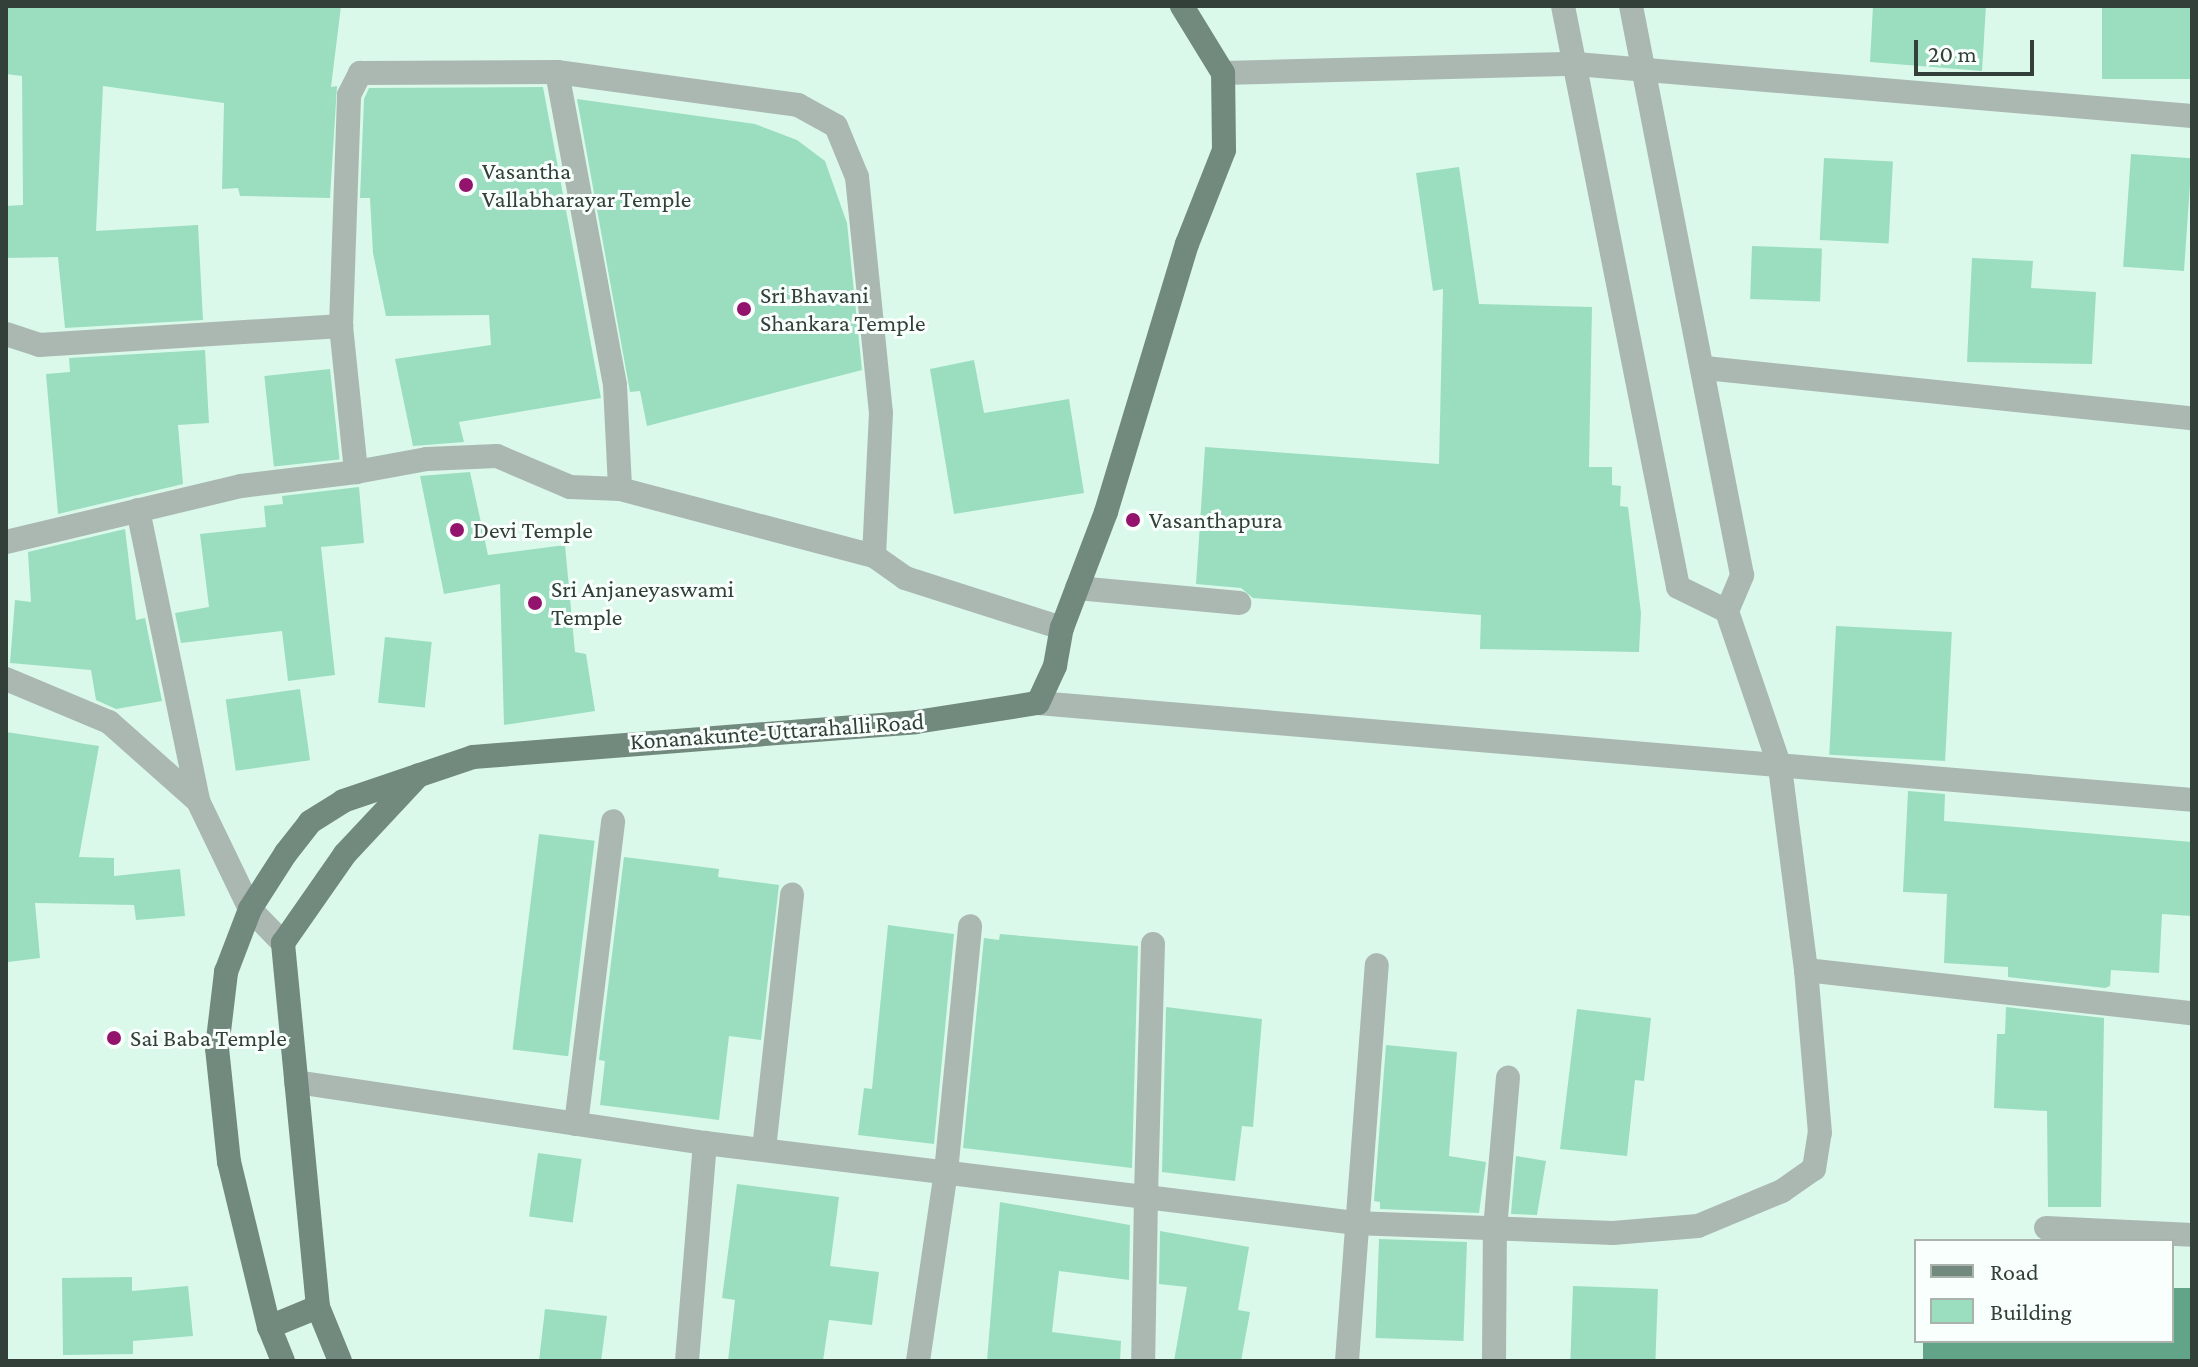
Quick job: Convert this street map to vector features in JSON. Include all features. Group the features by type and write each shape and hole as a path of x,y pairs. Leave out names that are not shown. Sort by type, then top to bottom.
{"main road":[{"path":"1038,703 1055,666 1062,628 1106,512 1187,244 1224,150 1223,73 1182,6"},
{"name":"Konanakunte-Uttarahalli Road","path":"283,943 345,854 421,773 473,757 916,722 1038,703"},
{"path":"283,1361 269,1327 229,1162 217,1048 226,972 250,909 310,822 343,801 421,773"},
{"path":"283,943 318,1307 340,1361"},
{"path":"269,1327 318,1307"}],"street":[{"path":"1563,6 1678,587 1727,611"},
{"path":"296,1082 705,1143 1354,1223 1613,1233 1698,1226 1782,1191 1814,1169 1820,1133 1806,970 1780,767 1727,611 1742,575 1705,368 1631,6"},
{"path":"1223,73 1576,64 2192,116"},
{"path":"356,472 341,326 349,95 360,73 378,69 557,72 798,105 836,126 857,177 881,413 874,556"},
{"path":"557,72 615,385 620,489"},
{"path":"6,334 39,345 341,326"},
{"path":"1705,368 2192,418"},
{"path":"6,542 241,486 356,472 427,459 497,456 570,487 620,489 874,556 905,578 1062,628"},
{"path":"138,510 198,801 250,909 283,943"},
{"path":"1077,588 1239,603"},
{"path":"6,679 109,722 198,801"},
{"path":"1038,703 2192,800"},
{"path":"576,1124 613,821"},
{"path":"764,1149 792,895"},
{"path":"918,1361 946,1172 970,926"},
{"path":"1143,1361 1153,944"},
{"path":"1347,1361 1354,1223 1377,965"},
{"path":"1806,970 2192,1013"},
{"path":"1494,1361 1495,1229 1508,1078"},
{"path":"687,1361 705,1143"},
{"path":"2046,1228 2192,1235"}],"shaded area":[{"path":"2174,1288 2192,1288 2192,1361 1923,1361 1923,1343 2174,1343"}],"building":[{"path":"6,6 341,6 331,87 337,86 330,198 240,196 238,188 222,189 224,103 103,86 96,231 198,225 203,320 65,328 58,257 6,258 6,206 23,205 22,76 6,74"},
{"path":"1873,6 1986,6 1982,71 1870,62"},
{"path":"2102,6 2192,6 2192,79 2102,79"},
{"name":"Vasantha Vallabharayar Temple","path":"543,87 601,398 459,422 464,442 413,446 395,359 491,345 489,315 386,316 373,253 370,198 360,198 364,99 369,88"},
{"name":"Sri Bhavani Shankara Temple","path":"577,99 755,124 797,140 825,161 847,223 862,370 647,426 640,391 630,392"},
{"path":"2131,154 2192,158 2184,271 2123,267"},
{"path":"1824,158 1893,162 1889,243 1820,240"},
{"path":"1459,167 1479,304 1592,307 1589,467 1612,467 1612,485 1621,486 1620,506 1628,507 1641,613 1639,652 1480,649 1481,615 1253,598 1241,588 1196,584 1205,447 1439,464 1443,289 1433,291 1416,173"},
{"path":"1752,246 1822,248 1820,301 1750,299"},
{"path":"1972,258 2033,261 2031,288 2096,292 2092,364 1967,362"},
{"path":"205,350 209,423 178,425 183,484 58,514 46,374 70,372 69,358"},
{"path":"974,360 984,413 1069,399 1084,493 954,514 930,369"},
{"path":"330,369 340,460 274,466 264,376"},
{"name":"Sri Anjaneyaswami Temple","path":"470,472 488,555 565,545 575,652 586,654 595,711 504,725 500,584 444,594 420,476"},
{"path":"359,487 364,543 321,547 335,675 288,681 282,631 181,643 175,613 209,607 200,534 266,527 264,506 283,504 282,496"},
{"path":"125,529 136,620 145,618 162,701 116,709 96,700 91,670 10,663 15,600 31,602 28,552"},
{"path":"1836,626 1952,632 1945,761 1829,755"},
{"path":"385,637 432,642 425,708 378,703"},
{"path":"300,689 310,760 236,771 226,699"},
{"path":"6,732 99,746 79,857 114,858 114,876 180,869 185,916 136,920 134,905 35,903 40,958 8,962"},
{"path":"1908,791 1945,794 1944,821 2192,842 2192,916 2162,914 2159,973 2111,970 2110,986 2105,988 2008,977 2008,967 1944,963 1947,894 1903,892"},
{"path":"539,834 595,841 568,1056 513,1049"},
{"path":"624,857 719,869 718,877 779,885 761,1040 729,1036 719,1120 600,1105 605,1061 599,1060"},
{"path":"888,925 954,934 934,1144 858,1135 864,1088 872,1089"},
{"path":"1000,934 1138,946 1132,1168 963,1148 984,938 999,940"},
{"path":"1166,1007 1262,1019 1253,1127 1242,1126 1235,1181 1162,1172"},
{"path":"2006,1007 2104,1018 2101,1207 2048,1207 2047,1111 1994,1108 1997,1034 2005,1034"},
{"path":"1577,1009 1651,1018 1644,1081 1635,1080 1627,1156 1560,1149"},
{"path":"1386,1045 1457,1052 1449,1156 1486,1162 1479,1213 1380,1209 1380,1202 1374,1201"},
{"path":"538,1153 582,1159 573,1223 529,1216"},
{"path":"1516,1156 1546,1161 1537,1215 1511,1214"},
{"path":"737,1184 839,1197 830,1266 879,1272 872,1325 829,1320 823,1361 728,1361 735,1300 722,1298"},
{"path":"1000,1202 1130,1225 1129,1280 1059,1271 1052,1332 1121,1341 1120,1361 987,1361"},
{"path":"1160,1231 1249,1247 1238,1310 1250,1312 1241,1361 1174,1361 1187,1287 1159,1284"},
{"path":"1379,1239 1467,1242 1463,1341 1376,1338"},
{"path":"132,1277 132,1291 188,1286 193,1336 133,1341 133,1354 63,1355 62,1278"},
{"path":"1573,1286 1658,1289 1655,1361 1570,1361"},
{"path":"545,1309 607,1316 601,1361 539,1361"}],"place":[{"name":"Vasantha Vallabharayar Temple","path":"466,185"},
{"name":"Sri Bhavani Shankara Temple","path":"744,309"},
{"name":"Vasanthapura","path":"1133,520"},
{"name":"Devi Temple","path":"457,530"},
{"name":"Sri Anjaneyaswami Temple","path":"535,603"},
{"name":"Sai Baba Temple","path":"114,1038"}]}
